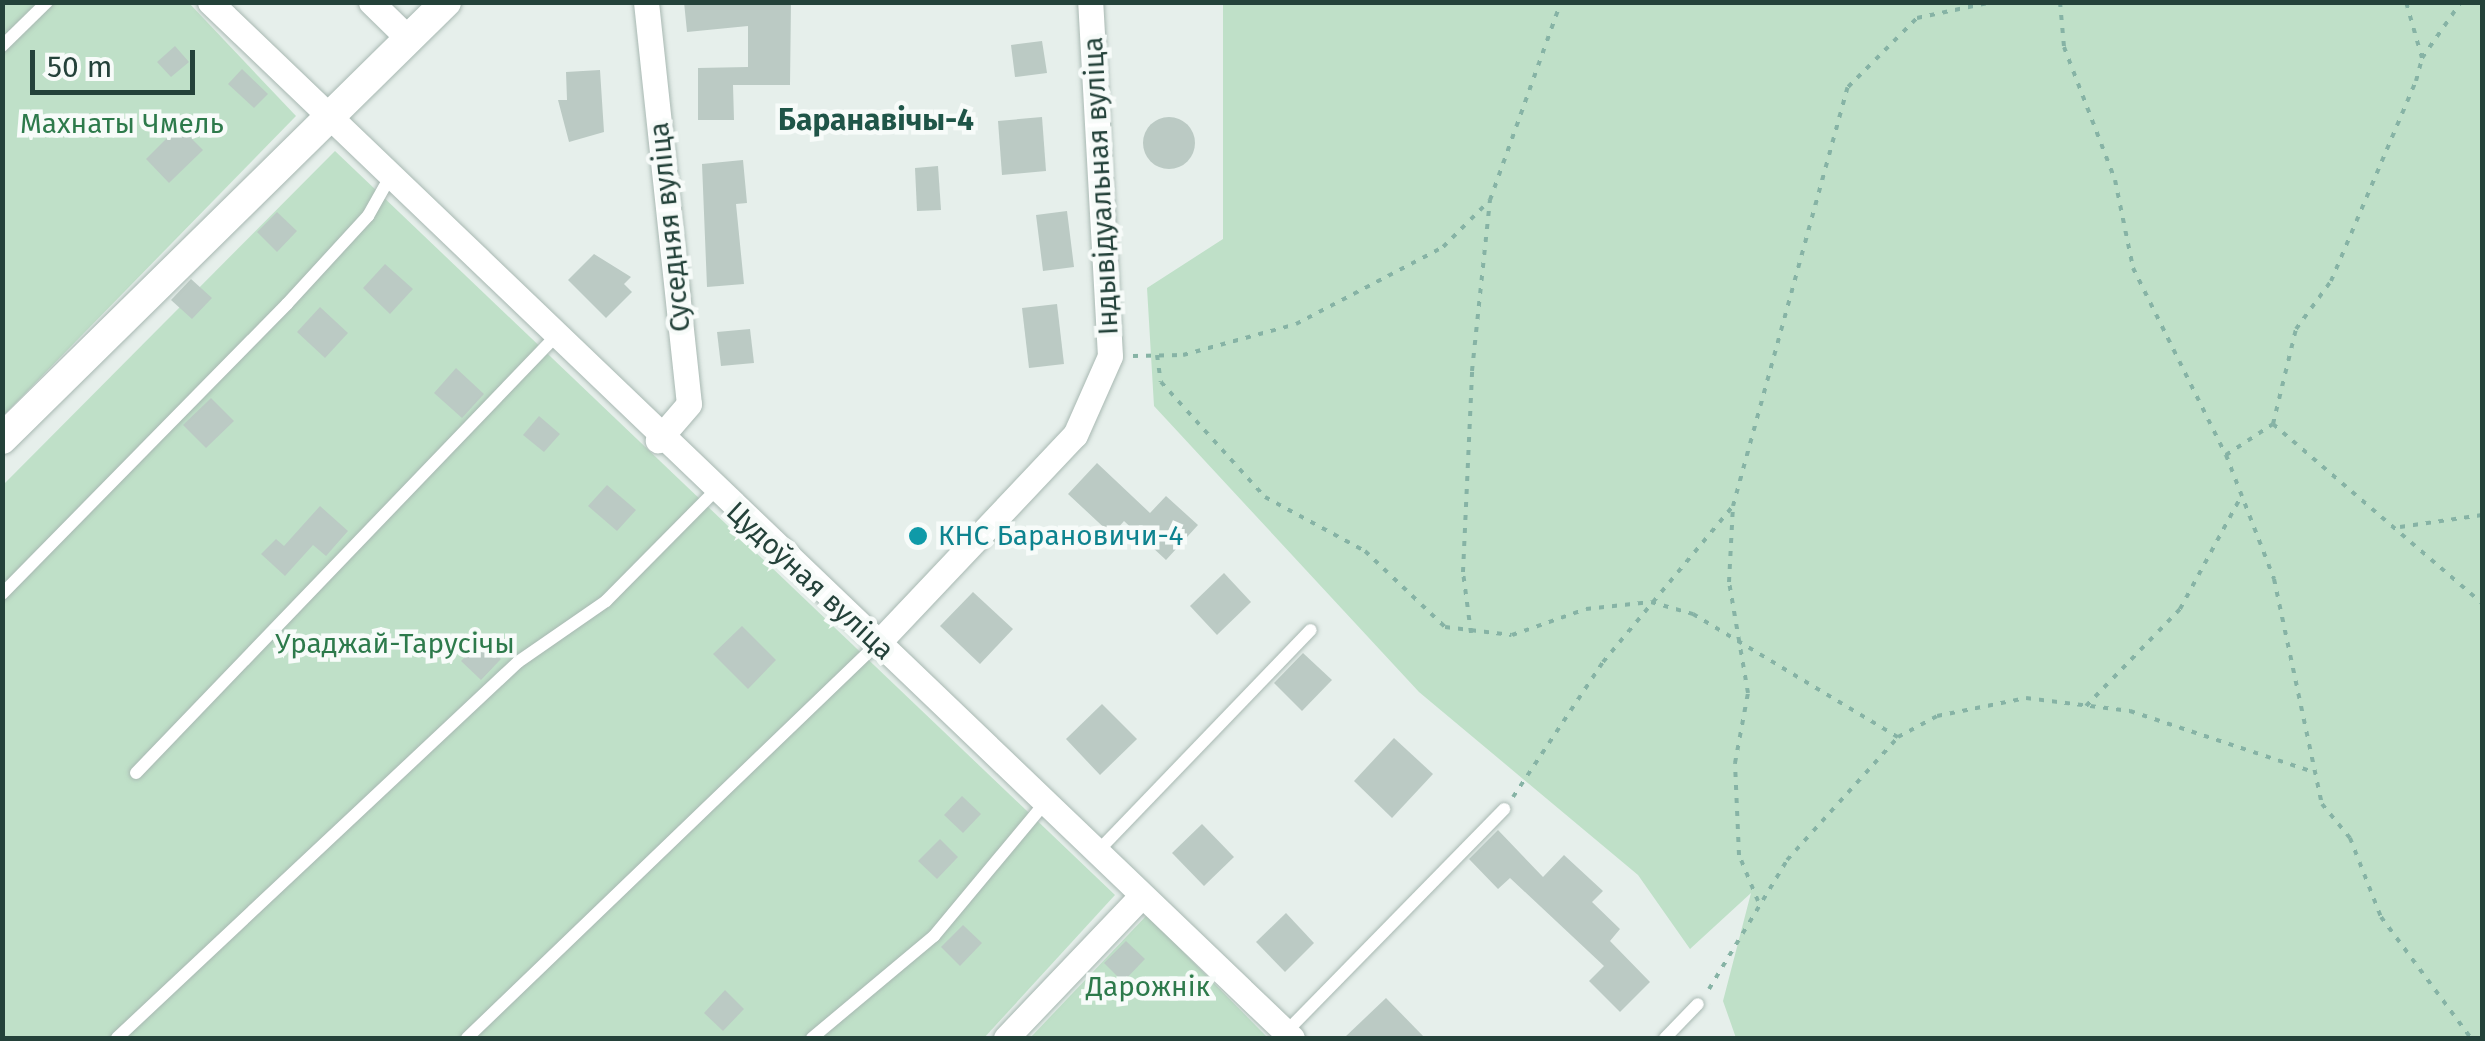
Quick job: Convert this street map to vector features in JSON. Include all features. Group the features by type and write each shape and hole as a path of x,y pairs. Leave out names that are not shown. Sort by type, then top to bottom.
{"street":[{"name":"Цудоўная вуліца","path":"210,2 334,118 658,440 878,643 1289,1035"},
{"path":"371,2 410,40"},
{"path":"2,439 103,332 334,118 446,2"},
{"name":"Суседняя вуліца","path":"646,2 688,404 658,440"},
{"name":"Індывідуальная вуліца","path":"878,643 1074,435 1110,356 1090,2"},
{"path":"1006,1038 1142,895"}],"lane":[{"path":"2,46 47,2"},
{"path":"2,594 287,304 368,216 390,177"},
{"path":"136,773 552,338"},
{"path":"117,1038 518,662 606,601 714,492"},
{"path":"1097,852 1311,630"},
{"path":"466,1038 878,643"},
{"path":"812,1038 934,936 1045,803"},
{"path":"1289,1035 1504,809"},
{"path":"1665,1038 1698,1004"}],"path":[{"path":"1471,634 1463,572 1472,371 1490,200 1561,2"},
{"path":"1758,901 1739,856 1735,763 1748,693 1738,645 1733,506 1848,87 1917,18 1992,2"},
{"path":"2060,2 2064,46 2115,180 2133,268 2226,455 2274,579 2313,772 2381,917 2470,1038"},
{"path":"2406,2 2422,58"},
{"path":"2226,455 2274,424 2296,330 2331,281 2422,58 2461,2"},
{"path":"1110,356 1157,355 1296,324 1444,247 1490,200"},
{"path":"1157,355 1161,382 1265,497 1365,551 1445,627 1471,634 1512,635 1586,609 1651,602 1693,614 1738,645 1898,737"},
{"path":"2274,424 2400,527 2482,603"},
{"path":"2086,706 2180,609 2242,496"},
{"path":"1504,809 1651,602 1733,506"},
{"path":"2400,527 2482,515"},
{"path":"1698,1004 1758,901 1898,737 1937,716 2026,698 2086,706 2313,772"}],"green space":[{"name":"Махнаты Чмель","path":"3,3 189,3 296,116 3,416"},
{"path":"1223,3 2482,3 2482,1038 1736,1038 1723,1001 1751,893 1690,949 1638,875 1419,692 1154,406 1147,288 1223,239"},
{"name":"Ураджай-Тарусічы","path":"335,151 1115,895 984,1038 3,1038 3,485"},
{"name":"Дарожнік","path":"1147,915 1268,1038 1030,1038"}],"building":[{"path":"684,2 791,2 790,85 733,85 734,120 698,120 698,68 748,67 748,26 687,32"},
{"path":"1042,41 1047,73 1015,77 1011,45"},
{"path":"175,46 189,62 171,77 157,62"},
{"path":"242,69 268,94 254,108 228,84"},
{"path":"600,70 604,132 569,142 558,100 567,100 566,72"},
{"path":"1042,117 1046,171 1002,175 998,121"},
{"path":"1169,117 1187,125 1195,143 1187,161 1169,169 1151,161 1143,143 1151,125"},
{"path":"179,126 203,150 169,183 146,159"},
{"path":"743,160 747,203 736,204 744,284 707,287 702,164"},
{"path":"938,166 941,210 917,211 915,168"},
{"path":"1067,211 1074,267 1043,271 1036,215"},
{"path":"277,212 297,231 277,252 257,232"},
{"path":"594,254 631,277 624,284 632,292 606,318 568,280"},
{"path":"385,264 413,289 390,314 363,288"},
{"path":"191,279 212,298 192,319 171,300"},
{"path":"1057,304 1064,364 1029,368 1022,308"},
{"path":"320,307 348,333 325,358 297,332"},
{"path":"750,329 754,363 721,366 717,332"},
{"path":"456,368 484,394 462,418 434,393"},
{"path":"211,398 234,421 206,448 183,425"},
{"path":"539,416 560,434 544,452 523,435"},
{"path":"1097,463 1150,513 1166,496 1198,525 1166,560 1124,521 1112,535 1068,494"},
{"path":"607,485 636,510 617,531 588,506"},
{"path":"320,506 348,531 326,556 313,545 285,576 261,554 276,539 284,546"},
{"path":"1224,573 1251,602 1217,635 1190,606"},
{"path":"973,592 1013,629 980,664 940,626"},
{"path":"742,626 776,660 748,689 713,654"},
{"path":"481,640 501,659 481,680 461,661"},
{"path":"1303,653 1332,680 1302,711 1274,683"},
{"path":"1102,704 1137,739 1100,775 1066,739"},
{"path":"1394,738 1433,774 1392,818 1354,781"},
{"path":"962,796 981,814 963,833 944,815"},
{"path":"1202,824 1234,857 1204,886 1172,853"},
{"path":"1498,830 1543,877 1564,855 1603,891 1592,902 1620,929 1610,941 1650,982 1620,1012 1589,981 1604,966 1510,878 1498,889 1469,859"},
{"path":"940,839 958,857 937,879 918,861"},
{"path":"1286,913 1314,943 1285,972 1256,942"},
{"path":"963,925 982,943 960,966 941,947"},
{"path":"1126,941 1145,959 1123,982 1104,963"},
{"path":"725,990 744,1009 723,1031 704,1013"},
{"path":"1386,998 1425,1038 1344,1038"}],"place":[{"name":"КНС Барановичи-4","path":"918,536"}],"district":[{"name":"Баранавічы-4","path":"876,120"}]}
